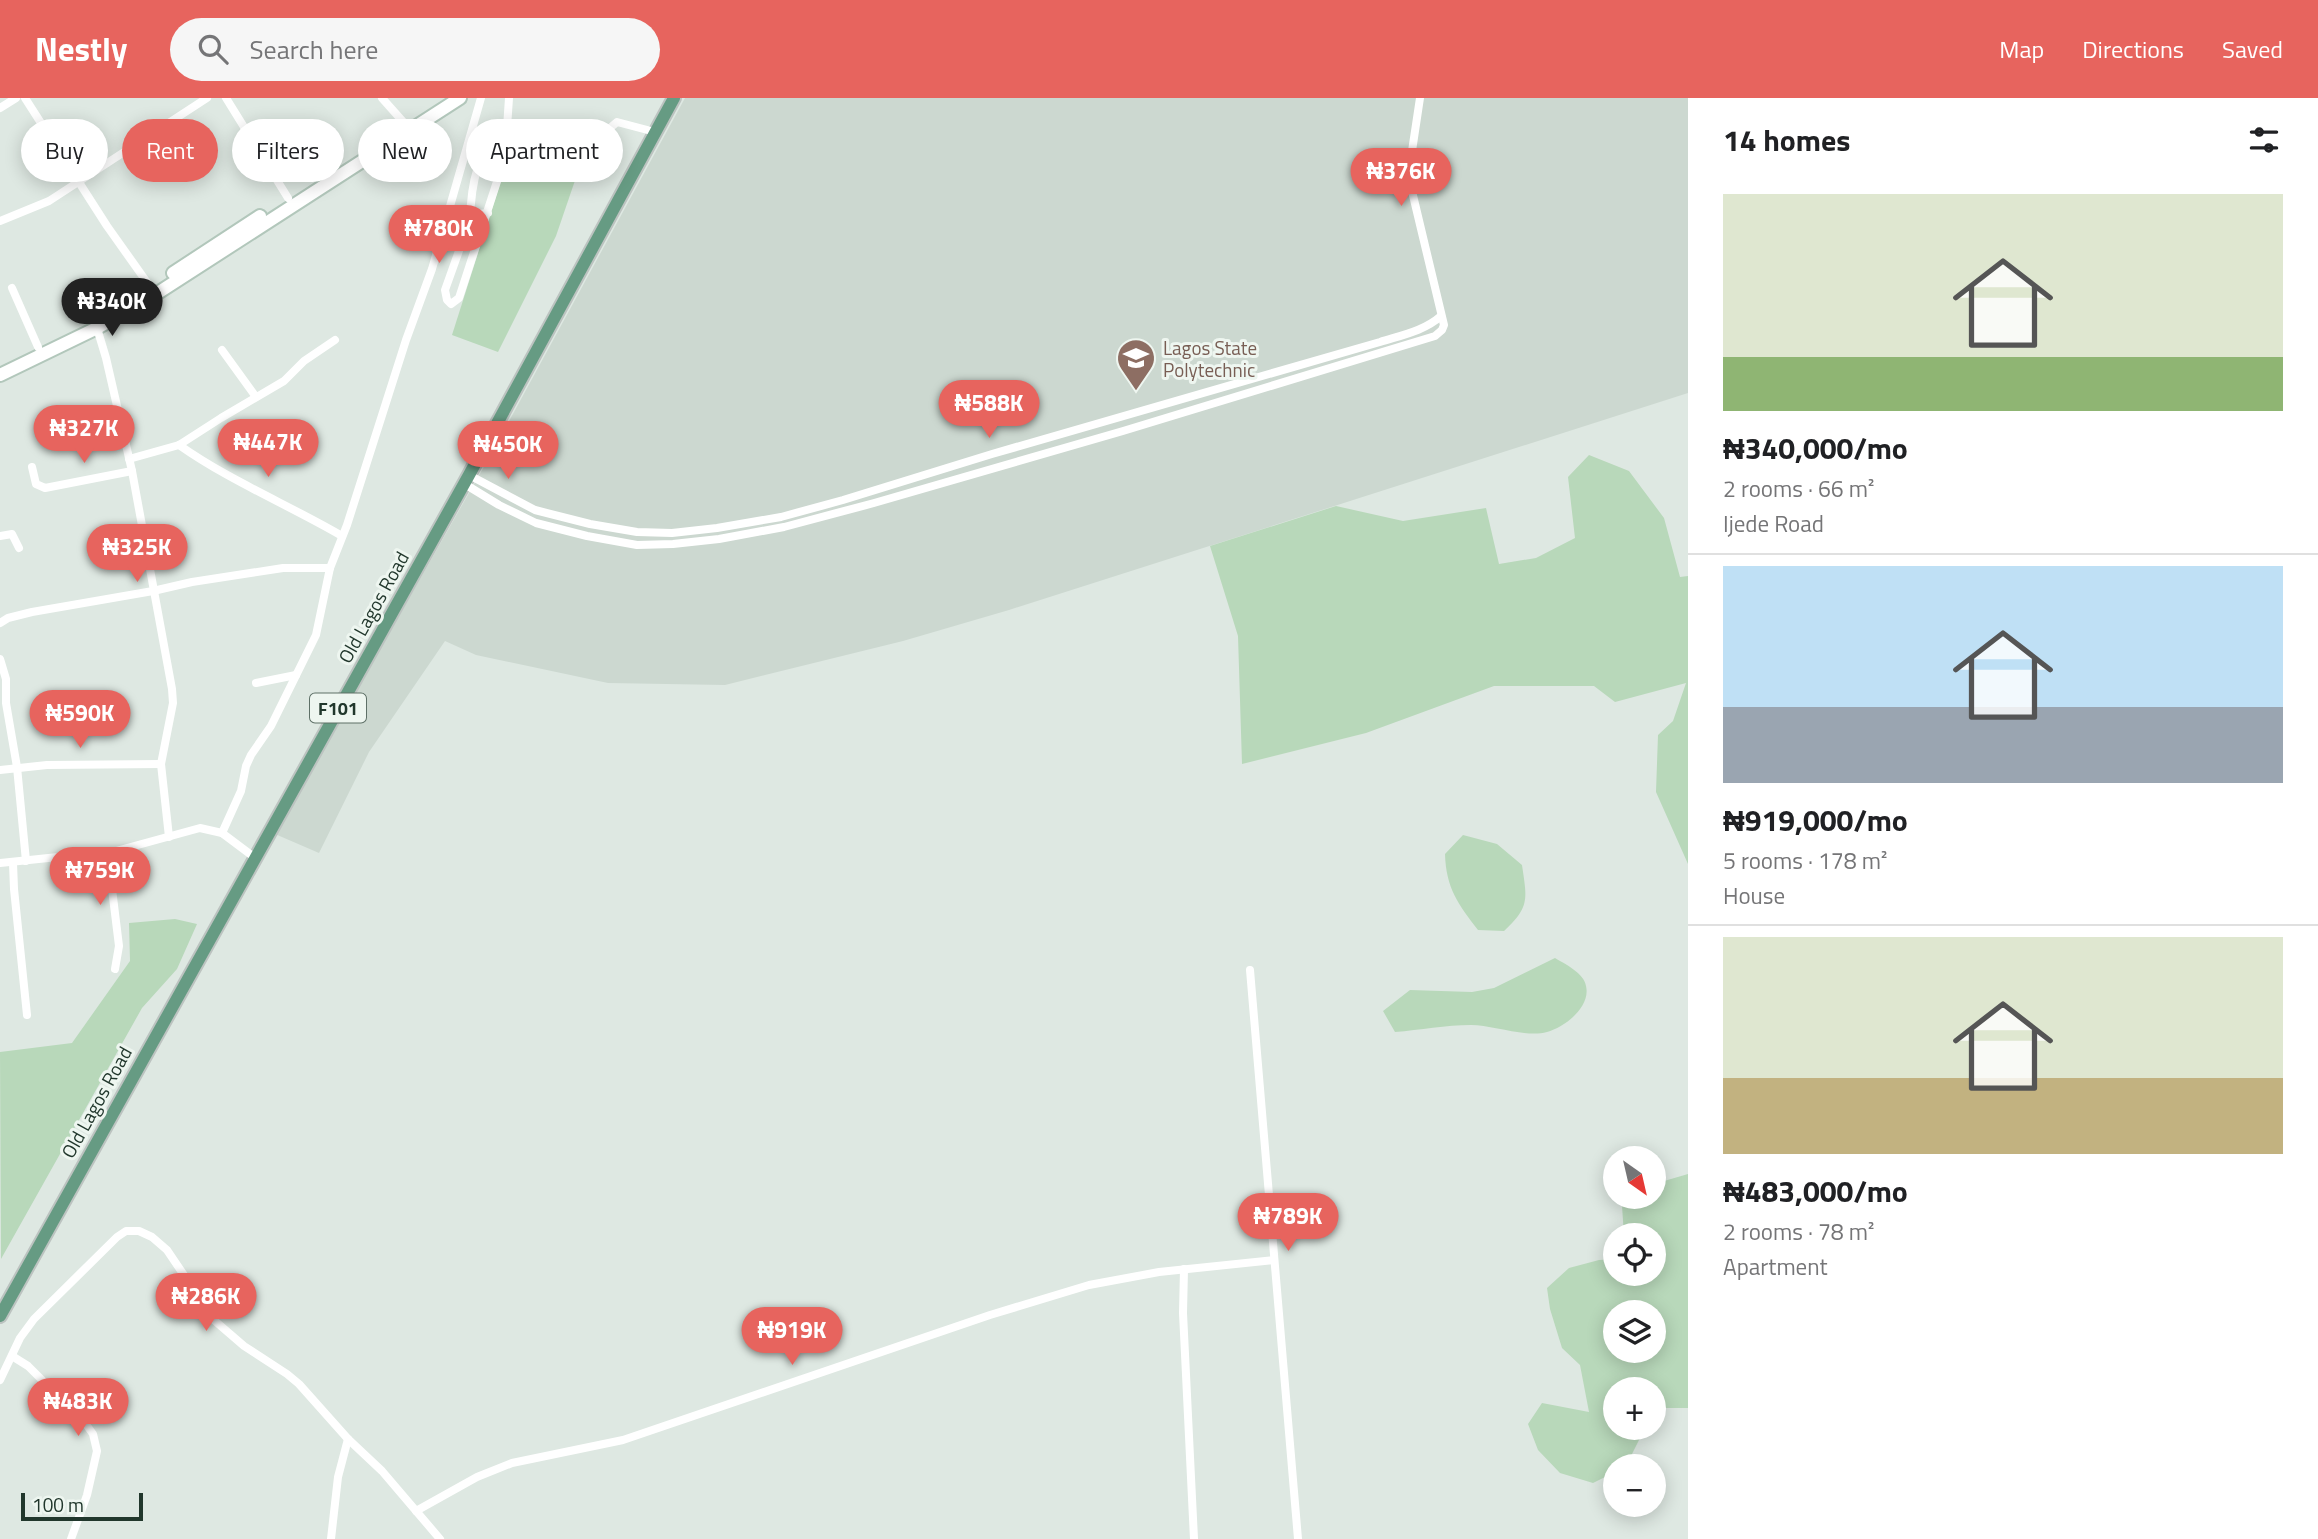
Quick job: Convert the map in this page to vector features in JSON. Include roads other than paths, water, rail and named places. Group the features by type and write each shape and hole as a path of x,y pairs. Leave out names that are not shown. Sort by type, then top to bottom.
{"main road":[{"path":"416,119 449,98"},
{"path":"0,365 95,319 200,260 460,98"},
{"name":"Old Lagos Road","path":"0,1316 466,479 674,98"},
{"path":"0,374 97,328 153,296 288,198 358,155"}],"street":[{"path":"0,108 16,98"},
{"path":"25,98 38,119"},
{"path":"108,162 207,98"},
{"path":"226,98 288,198"},
{"path":"382,98 401,119"},
{"path":"222,833 242,791 246,766 251,755 271,726 316,635 330,568 441,243 481,98"},
{"path":"508,119 509,98"},
{"path":"466,479 499,505 536,523 587,536 637,545 719,539 785,527 874,503 1435,336 1444,325 1411,187 1412,151 1420,98"},
{"path":"623,124 655,132"},
{"path":"0,221 49,201 77,182 151,288"},
{"path":"473,182 470,220 445,290 447,300 451,303 459,298 497,182"},
{"path":"470,220 477,214 488,213"},
{"path":"12,288 38,347"},
{"path":"466,479 535,510 590,524 637,532 672,533 717,528 781,517 843,500 1392,338 1431,324 1441,316"},
{"path":"97,328 132,471 173,703 160,764 169,837"},
{"path":"129,459 179,445 284,381 304,361 335,340"},
{"path":"222,350 256,397"},
{"path":"179,445 201,461 298,510 342,536"},
{"path":"32,467 36,484 45,488 132,471"},
{"path":"0,536 12,534 19,548"},
{"path":"0,624 8,618 25,613 192,582 283,568 330,568"},
{"path":"0,659 6,679 6,703 17,767 26,861"},
{"path":"256,683 296,675"},
{"path":"0,770 17,767 160,764"},
{"path":"0,863 116,851 200,828 222,833 254,857"},
{"path":"115,969 120,946 111,889 116,851"},
{"path":"13,863 27,1015"},
{"path":"1250,970 1298,1539"},
{"path":"0,1380 20,1338 34,1319 117,1237 126,1231 139,1231 152,1237 167,1250 215,1321 244,1346 287,1374 382,1471 440,1539"},
{"path":"416,1511 477,1477 512,1463 623,1440 990,1315 1088,1285 1184,1269 1274,1260"},
{"path":"1184,1269 1183,1313 1194,1539"},
{"path":"12,1356 28,1366 85,1423 97,1444 87,1495 71,1539"},
{"path":"331,1539 338,1477 348,1439"}],"place":[{"name":"Lagos State Polytechnic","path":"1136,392"}]}
